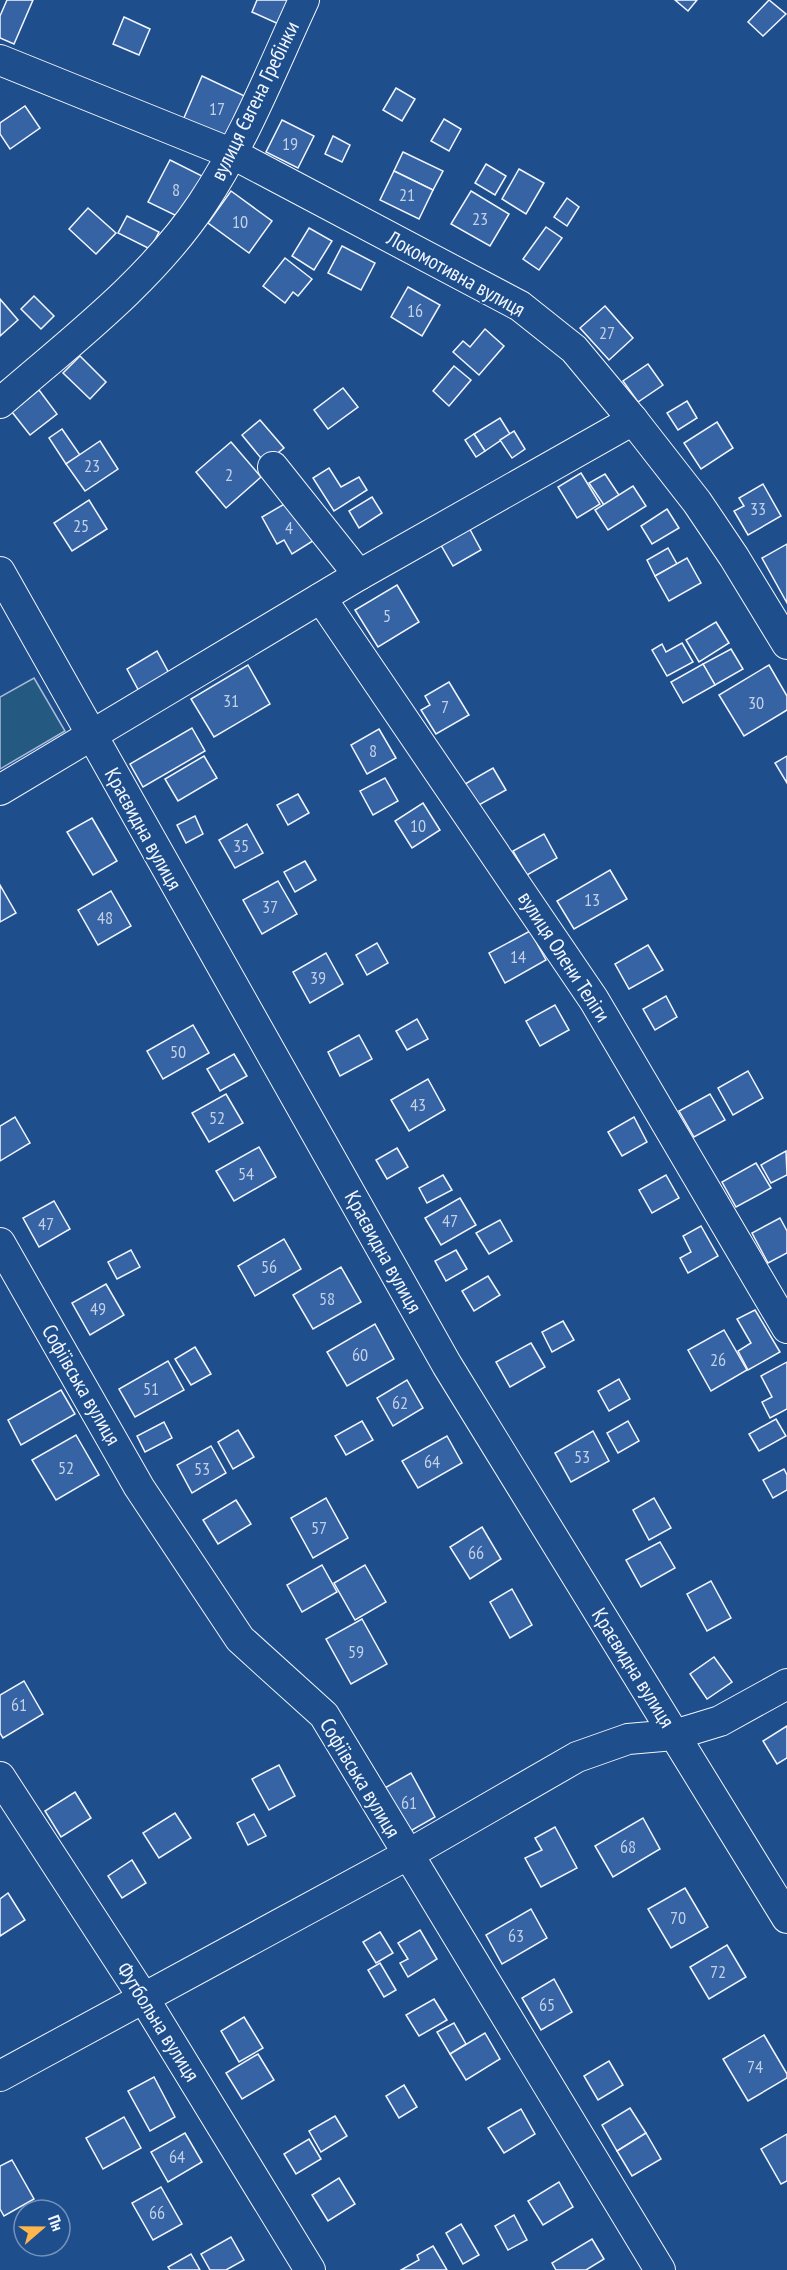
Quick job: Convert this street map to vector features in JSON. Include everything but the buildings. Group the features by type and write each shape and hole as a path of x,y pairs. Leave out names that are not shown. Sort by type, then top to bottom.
{"street":[{"name":"вулиця Євгена Гребінки","path":"0,403 140,280 200,206 233,154 304,0"},
{"name":"Локомотивна вулиця","path":"0,60 233,154 520,306 574,349 633,420 697,502 734,557 787,644"},
{"path":"0,790 359,575 633,420"},
{"path":"273,467 359,575"},
{"name":"Краєвидна вулиця","path":"0,572 447,1365 787,1918"},
{"name":"вулиця Олени Теліги","path":"321,598 594,1000 787,1328"},
{"name":"Софіївська вулиця","path":"0,1243 139,1487 240,1640 324,1715 660,2270"},
{"path":"0,2076 407,1855 577,1757 628,1739 674,1735 720,1721 787,1684"},
{"name":"Футбольна вулиця","path":"0,1777 143,1997 310,2270"}],"shaded area":[{"path":"34,678 65,731 0,769 0,697"}]}
